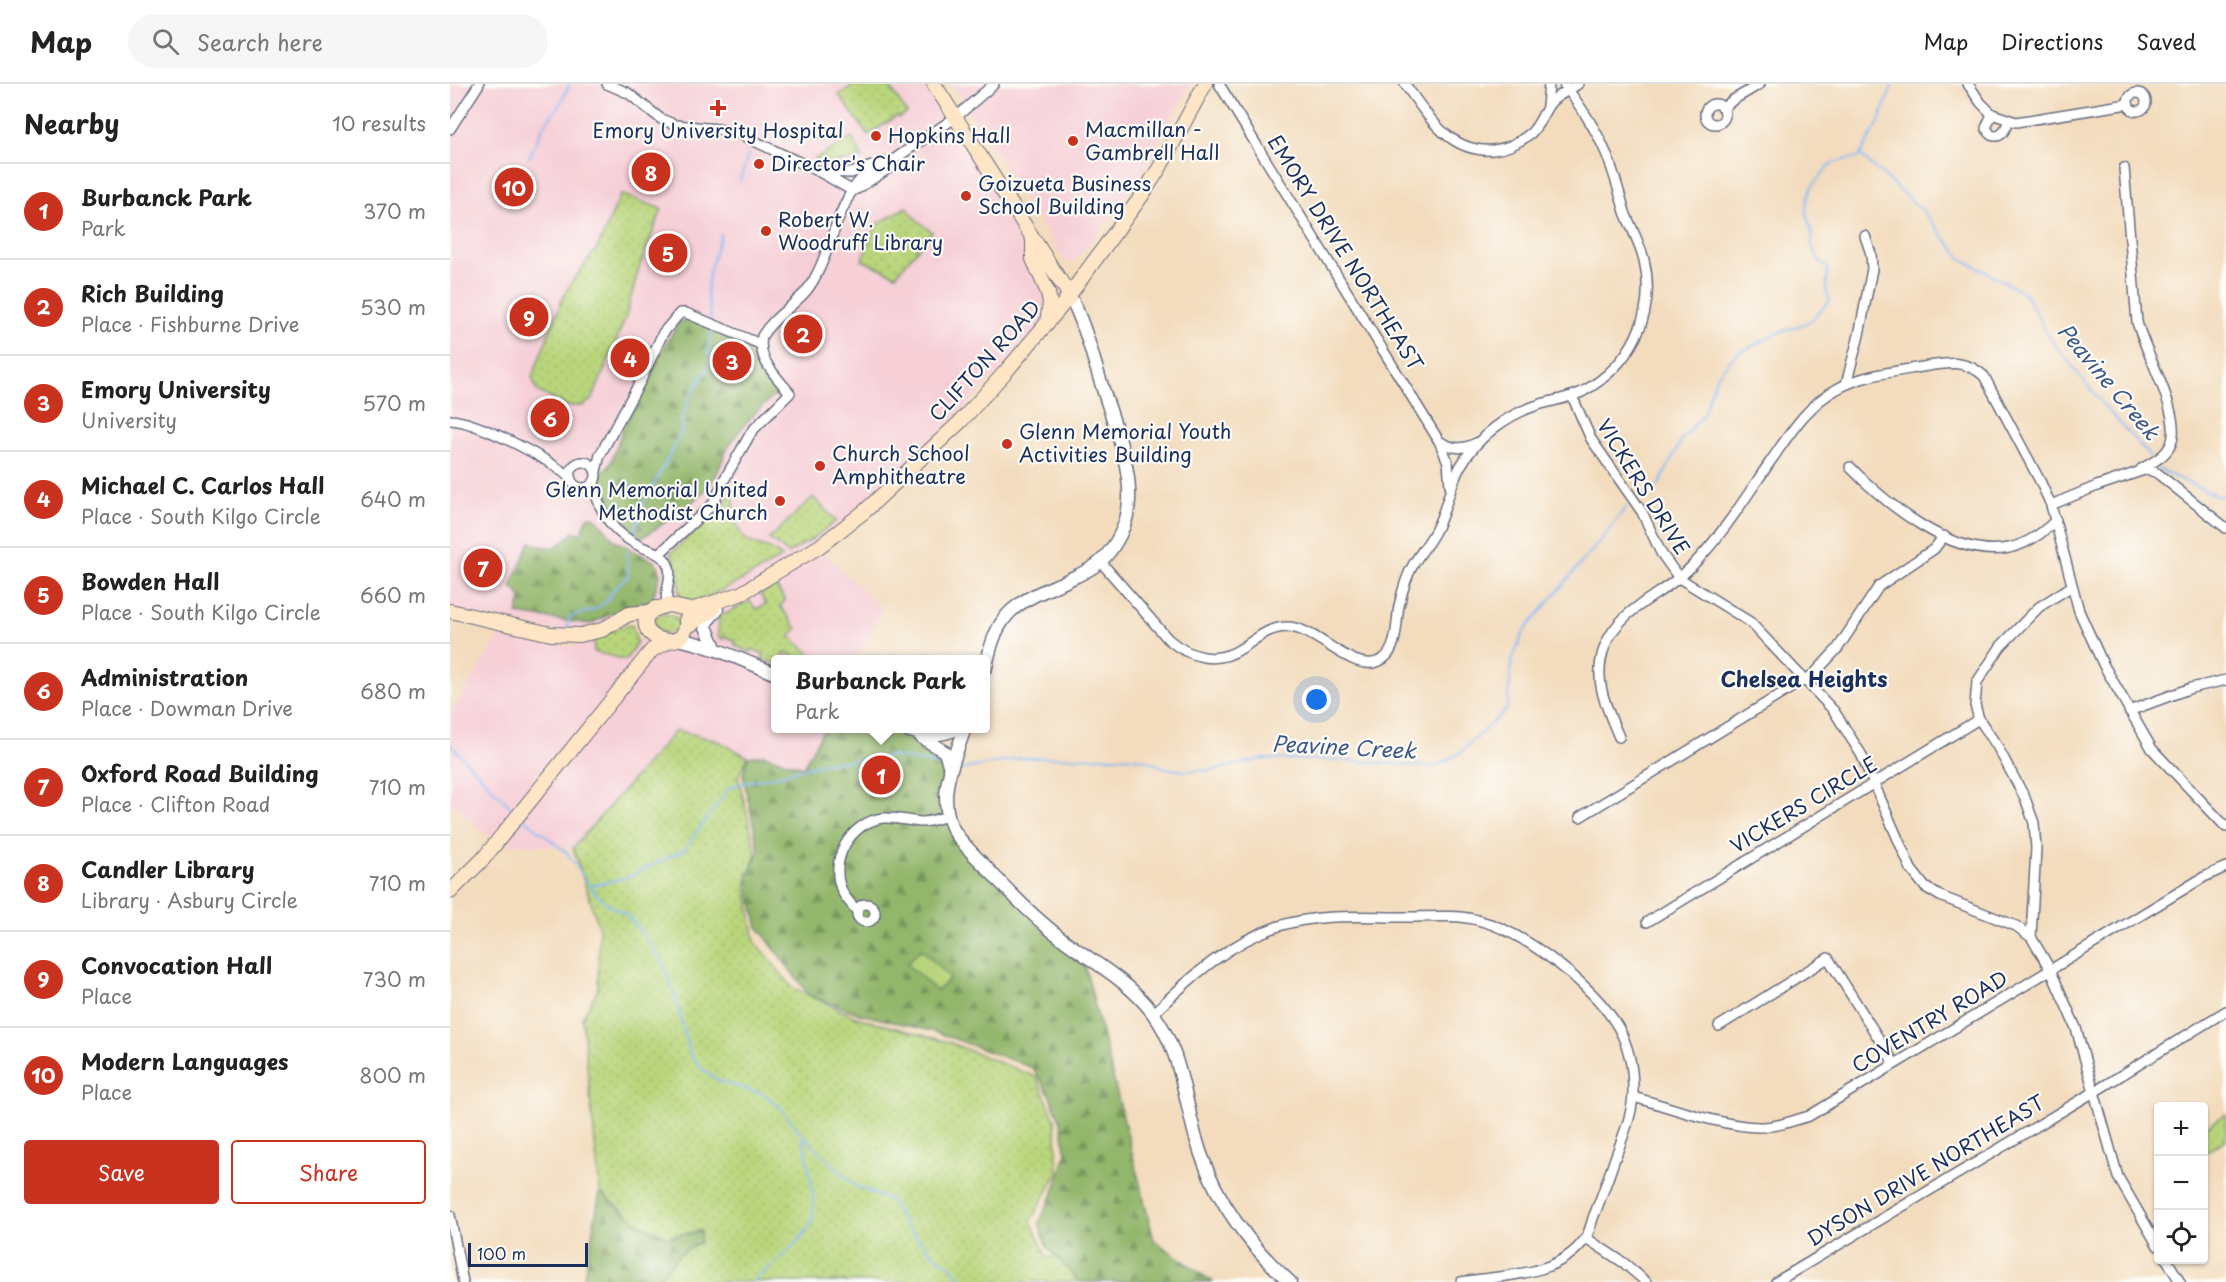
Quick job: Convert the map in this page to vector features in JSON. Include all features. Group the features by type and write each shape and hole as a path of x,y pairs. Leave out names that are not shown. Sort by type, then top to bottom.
{"main road":[{"path":"934,84 1060,281"},
{"name":"CLIFTON ROAD","path":"740,594 792,564 849,524 949,432 1017,358 1070,296 1154,177 1205,84"},
{"name":"CLIFTON ROAD","path":"1015,209 1070,296"},
{"path":"1033,238 1033,259 1050,303 1047,323"},
{"path":"630,676 641,656 648,629 648,618 653,610 673,607 686,610 696,609 740,594"},
{"path":"450,898 454,888 524,807 652,650 683,634 687,627 740,594"},
{"path":"673,607 685,617 687,627"},
{"path":"648,629 655,638 673,640"}],"street":[{"path":"450,129 479,84"},
{"path":"607,84 628,93 661,119 676,125 718,129 737,134 818,171 853,191"},
{"path":"818,171 850,173 888,161 959,121 994,84"},
{"name":"EMORY DRIVE NORTHEAST","path":"1219,84 1439,441 1449,470 1448,497"},
{"path":"1405,84 1441,131 1457,143 1472,149 1496,150 1517,143 1534,130 1555,99 1566,88 1578,84"},
{"path":"1547,109 1548,84"},
{"path":"1723,108 1760,84"},
{"path":"1968,84 1992,114 2009,120 2033,120 2128,104"},
{"path":"1100,561 1168,639 1192,654 1209,658 1226,656 1265,631 1292,627 1300,628 1320,638 1352,660 1375,663 1387,656 1392,646 1406,580 1413,564 1433,536 1459,469 1478,443 1502,422 1522,411 1572,396 1600,380 1624,358 1642,325 1648,299 1643,254 1629,222 1607,155 1587,116 1566,88"},
{"path":"1992,114 1986,128 1991,135 1998,136 2004,133 2009,120"},
{"path":"658,554 713,504 752,431 790,393 761,354 760,344 765,331 811,284 846,201 853,191 888,169 888,161"},
{"path":"2051,505 2141,469 2166,453 2173,440 2175,429 2170,406 2142,340 2137,322 2124,168"},
{"path":"1846,384 1857,345 1872,269 1871,254 1865,236"},
{"path":"989,655 996,630 1011,610 1025,600 1075,577 1100,561 1114,545 1128,512 1129,488 1120,445 1085,330 1070,296"},
{"path":"673,607 666,596 670,573 665,560 658,554 628,540 612,527 597,500 594,483 600,455 641,380 663,333 683,313 760,344"},
{"path":"1619,737 1599,685 1599,669 1604,648 1612,631 1625,617 1692,567 1802,418 1820,400 1846,384 1906,370 1943,364 1965,364 1984,376 1994,392 2051,505 2072,586 2092,641 2129,711 2152,749 2226,827"},
{"name":"VICKERS DRIVE","path":"1572,396 1591,439 1642,512 1661,553 1679,578 1750,622 1806,679 1849,732 1862,754 1906,860 1925,887 1954,903 2016,926 2031,937"},
{"path":"450,420 475,427 550,462 570,477 573,484 579,488 587,488 594,483"},
{"path":"1439,441 1458,449 1478,443"},
{"path":"550,462 588,463 600,455"},
{"path":"588,463 596,471"},
{"path":"570,477 571,470 576,464"},
{"path":"1850,467 1883,499 1930,529 1974,547 2006,548 2031,540 2056,520"},
{"path":"2141,469 2157,473 2226,528"},
{"path":"1580,818 1806,679 1825,664 1838,648 1880,586 1934,549 1944,536"},
{"path":"2072,586 2030,615 2005,641 1977,682 1975,705 1979,718 2017,782 2034,823 2036,848 2031,937 2050,969 2076,1028 2118,1177 2154,1239"},
{"path":"719,649 706,627 707,621 721,605"},
{"path":"450,610 551,634 580,635 633,620 648,629"},
{"path":"602,630 624,616 653,610"},
{"path":"687,627 719,649"},
{"path":"673,640 693,641 719,649 771,673"},
{"path":"2129,711 2191,688 2226,680"},
{"name":"VICKERS CIRCLE","path":"1647,922 1979,718"},
{"path":"913,733 945,752 950,771"},
{"path":"918,735 946,733"},
{"path":"964,733 950,771 945,797 948,816 953,828 964,844 1027,910 1061,938 1125,983 1154,1014 1174,1053 1196,1138 1220,1198 1242,1233 1290,1282"},
{"path":"857,911 842,893 838,868 842,851 853,834 869,822 884,818 922,822 948,816"},
{"name":"COVENTRY ROAD","path":"1633,1097 1741,1125 1761,1127 1809,1116 2204,877 2226,867"},
{"path":"1154,1014 1187,981 1221,953 1260,933 1309,918 1443,917 1479,920 1500,927 1533,945 1592,994 1617,1025 1625,1042 1631,1068 1633,1097 1627,1121 1586,1238 1564,1260 1548,1267 1461,1282"},
{"path":"1719,1026 1827,958 1894,1063"},
{"name":"DYSON DRIVE NORTHEAST","path":"1776,1282 2226,1011"},
{"path":"450,1215 463,1282"},
{"path":"1586,1238 1624,1263 1646,1282"},
{"path":"2169,1264 2180,1282"}],"shaded area":[{"path":"450,84 934,84 1070,296 865,511 740,594 675,607 580,635 450,611"},
{"path":"951,84 1190,84 1142,174 1080,255 1075,260 1066,262"},
{"path":"820,550 883,609 860,655 771,655 771,733 822,733 803,767 764,755 748,757 718,741 677,730 573,848 495,843 450,801 450,715 501,633 573,647 574,642 636,641 680,632"}],"green space":[{"path":"851,84 888,84 907,113 899,118 897,116 868,135 839,95 852,86"},
{"path":"852,138 863,158 821,165 815,159"},
{"path":"621,194 662,209 639,268 625,319 592,400 582,406 566,406 537,391 532,377 562,300 571,283 598,247"},
{"path":"906,207 932,232 896,275 862,260 876,225"},
{"path":"691,319 749,348 754,362 779,392 740,430 729,446 714,479 705,490 679,512 643,537 622,519 599,479 611,463 625,422 658,358 679,322"},
{"path":"734,491 736,520 741,534 752,543 770,549 782,557 720,591 706,597 686,601 679,594 679,583 671,553 715,514"},
{"path":"813,497 836,521 811,540 788,553 769,539"},
{"path":"590,516 597,519 614,540 655,562 660,575 652,600 627,606 590,624 517,614 521,599 517,591 511,587 530,542 544,547 555,547 574,531 581,534"},
{"path":"776,586 785,601 780,606 797,629 790,636 811,655 785,653 784,655 771,655 771,662 762,659 764,654 752,649 750,653 735,645 736,641 724,636 723,640 718,636 719,617 750,601 756,609 766,604 760,594"},
{"path":"666,614 677,618 679,626 672,632 664,633 658,630 654,622 659,615"},
{"path":"632,625 637,642 626,660 594,652 594,639 621,627"},
{"path":"676,730 718,741 748,757 738,776 756,853 746,886 755,942 792,987 855,1017 948,1042 1036,1077 1055,1119 1058,1172 1031,1221 1047,1258 1089,1249 1131,1282 656,1282 678,1256 700,1242 700,1231 667,1237 638,1223 600,1192 582,1018 598,989 599,927 573,848"},
{"path":"822,733 902,733 938,751 945,758 948,802 966,841 1083,958 1154,1240 1213,1282 1079,1282 1047,1247 1039,1223 1056,1187 1066,1154 1061,1122 1049,1094 1033,1068 936,1032 860,1014 809,995 758,927 750,896 748,875 759,851 743,775 748,757 764,755 803,767"},
{"path":"921,949 950,978 937,991 907,964"},
{"path":"2226,1114 2226,1140 2208,1151 2208,1125"},
{"path":"600,1192 638,1223 667,1237 701,1231 700,1242 678,1256 656,1282 583,1282"}],"waterway":[{"path":"529,158 543,127 560,104 570,84"},
{"name":"Peavine Creek","path":"1641,496 1659,485 1682,439 1703,415 1716,377 1736,354 1778,333 1804,324 1814,318 1830,300 1826,292 1828,269 1818,259 1812,246 1812,234 1806,211 1807,199 1811,188 1826,169 1835,162 1859,157 1878,124 1893,84"},
{"path":"740,180 749,153"},
{"name":"Peavine Creek","path":"1860,155 1922,210 1962,259 2025,293 2049,337 2104,406 2150,456"},
{"path":"711,319 707,293 709,272 721,234"},
{"path":"635,530 645,501 682,432 681,419 689,398 711,363 708,349 712,328"},
{"name":"Peavine Creek","path":"2158,469 2217,496 2226,496"},
{"name":"Peavine Creek","path":"959,770 1020,758 1123,757 1143,759 1165,768 1184,771 1214,770 1263,759 1341,760 1434,767 1460,753 1507,709 1512,660 1524,631 1626,507"},
{"path":"567,627 570,617 596,609 607,601 614,589 628,576 627,553"},
{"name":"Peavine Creek","path":"450,744 515,812"},
{"name":"Peavine Creek","path":"591,886 628,877 684,850 729,788 746,782 819,764 893,756 938,765"},
{"path":"522,817 567,853 595,893 609,905 626,914 643,934 663,963 676,1000 690,1054 703,1070 721,1082 764,1094 780,1107 803,1136 855,1186 890,1200 906,1226 934,1255 952,1267 963,1282"},
{"path":"753,1282 793,1247 811,1223 814,1206 813,1194 803,1136"}],"place":[{"name":"Emory University Hospital","path":"718,108"},
{"name":"Hopkins Hall","path":"876,136"},
{"name":"Macmillan - Gambrell Hall","path":"1073,141"},
{"name":"Director's Chair","path":"759,164"},
{"name":"Candler Library","path":"651,172"},
{"name":"Modern Languages","path":"514,187"},
{"name":"Goizueta Business School Building","path":"966,196"},
{"name":"Robert W. Woodruff Library","path":"766,231"},
{"name":"Bowden Hall","path":"668,253"},
{"name":"Convocation Hall","path":"529,317"},
{"name":"Rich Building","path":"803,334"},
{"name":"Michael C. Carlos Hall","path":"630,358"},
{"name":"Emory University","path":"732,361"},
{"name":"Administration","path":"550,418"},
{"name":"Glenn Memorial Youth Activities Building","path":"1007,444"},
{"name":"Church School Amphitheatre","path":"820,466"},
{"name":"Glenn Memorial United Methodist Church","path":"780,501"},
{"name":"Oxford Road Building","path":"483,568"},
{"name":"Burbanck Park","path":"881,775"}],"district":[{"name":"Chelsea Heights","path":"1804,680"}]}
